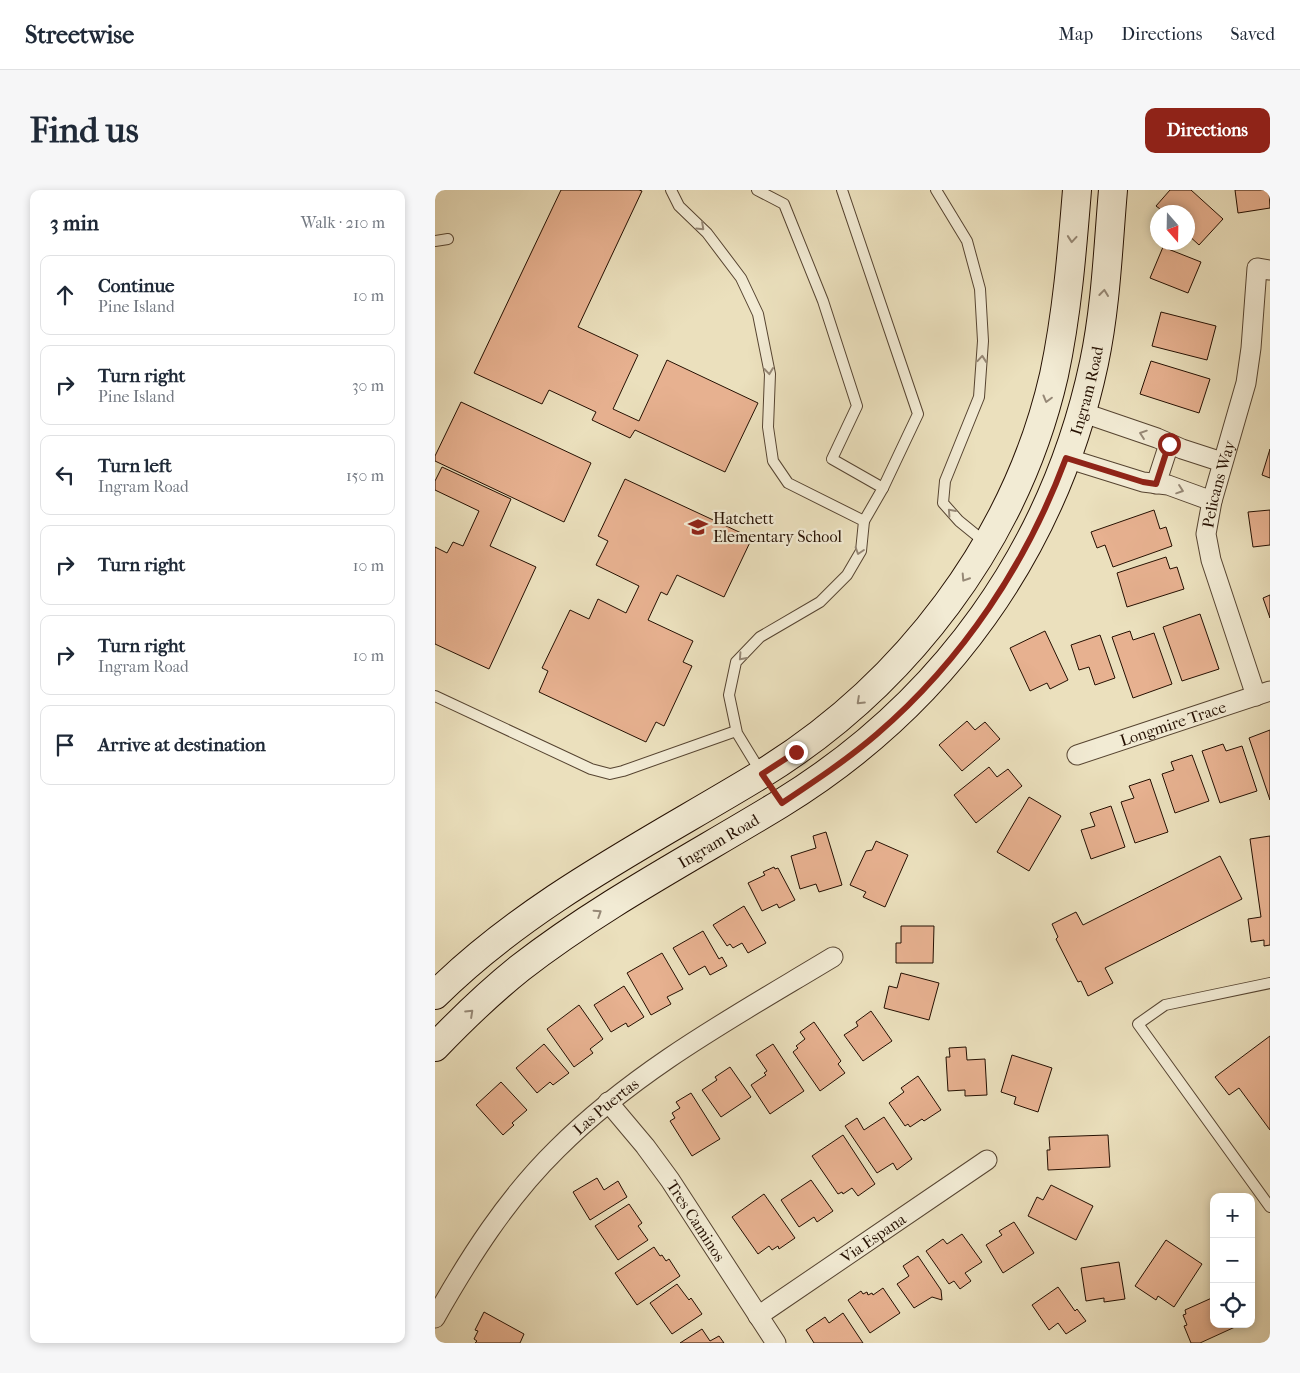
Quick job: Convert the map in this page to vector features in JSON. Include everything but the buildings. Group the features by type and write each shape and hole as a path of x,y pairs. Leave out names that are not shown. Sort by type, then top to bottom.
{"main road":[{"path":"435,996 473,960 543,906 591,875 762,774 826,729 857,704 887,675 943,611 987,544 1012,494 1033,444 1044,411 1054,374 1066,303 1077,190"},
{"name":"Ingram Road","path":"435,1047 486,997 551,945 617,901 782,803 839,764 905,709 934,678 978,624 1000,592 1039,524 1054,492 1081,412 1093,363 1100,323 1113,190"},
{"path":"877,734 892,700 955,626 985,584 992,558 987,544"},
{"path":"762,774 782,803"}],"street":[{"name":"Pelicans Way","path":"1263,693 1211,560 1206,534 1211,501 1237,419 1246,383 1264,269"},
{"path":"1081,412 1222,462"},
{"path":"1156,484 1169,444"},
{"path":"1066,458 1143,482 1168,486 1211,501"},
{"name":"Longmire Trace","path":"1077,755 1263,693"},
{"name":"Las Puertas","path":"435,1318 477,1247 526,1183 556,1149 608,1102 673,1054 833,957"},
{"name":"Tres Caminos","path":"608,1102 645,1146 670,1180 776,1343"},
{"name":"Via Espana","path":"758,1316 987,1160"}],"lane":[{"path":"671,190 679,206 707,233 741,278 758,314 770,374 768,427 773,461 788,483 864,521"},
{"path":"757,190 784,204 823,301 857,406 831,459 883,488"},
{"path":"762,774 736,731 729,696 736,662 760,637 820,602 847,575 861,551 864,521 883,488 918,414 842,190"},
{"path":"936,190 967,241 980,289 983,341 979,397 945,481 943,503 959,521 987,544"},
{"path":"435,241 448,239"},
{"path":"435,696 591,769 610,774 736,731"},
{"path":"1270,983 1165,1005 1138,1024 1270,1207"}],"place":[{"name":"Hatchett Elementary School","path":"698,527"}],"route":[{"path":"796,752 762,774 782,803 877,734 905,709 953,655 978,624 1000,592 1021,556 1054,492 1066,458 1143,482 1156,484 1169,444"}]}
